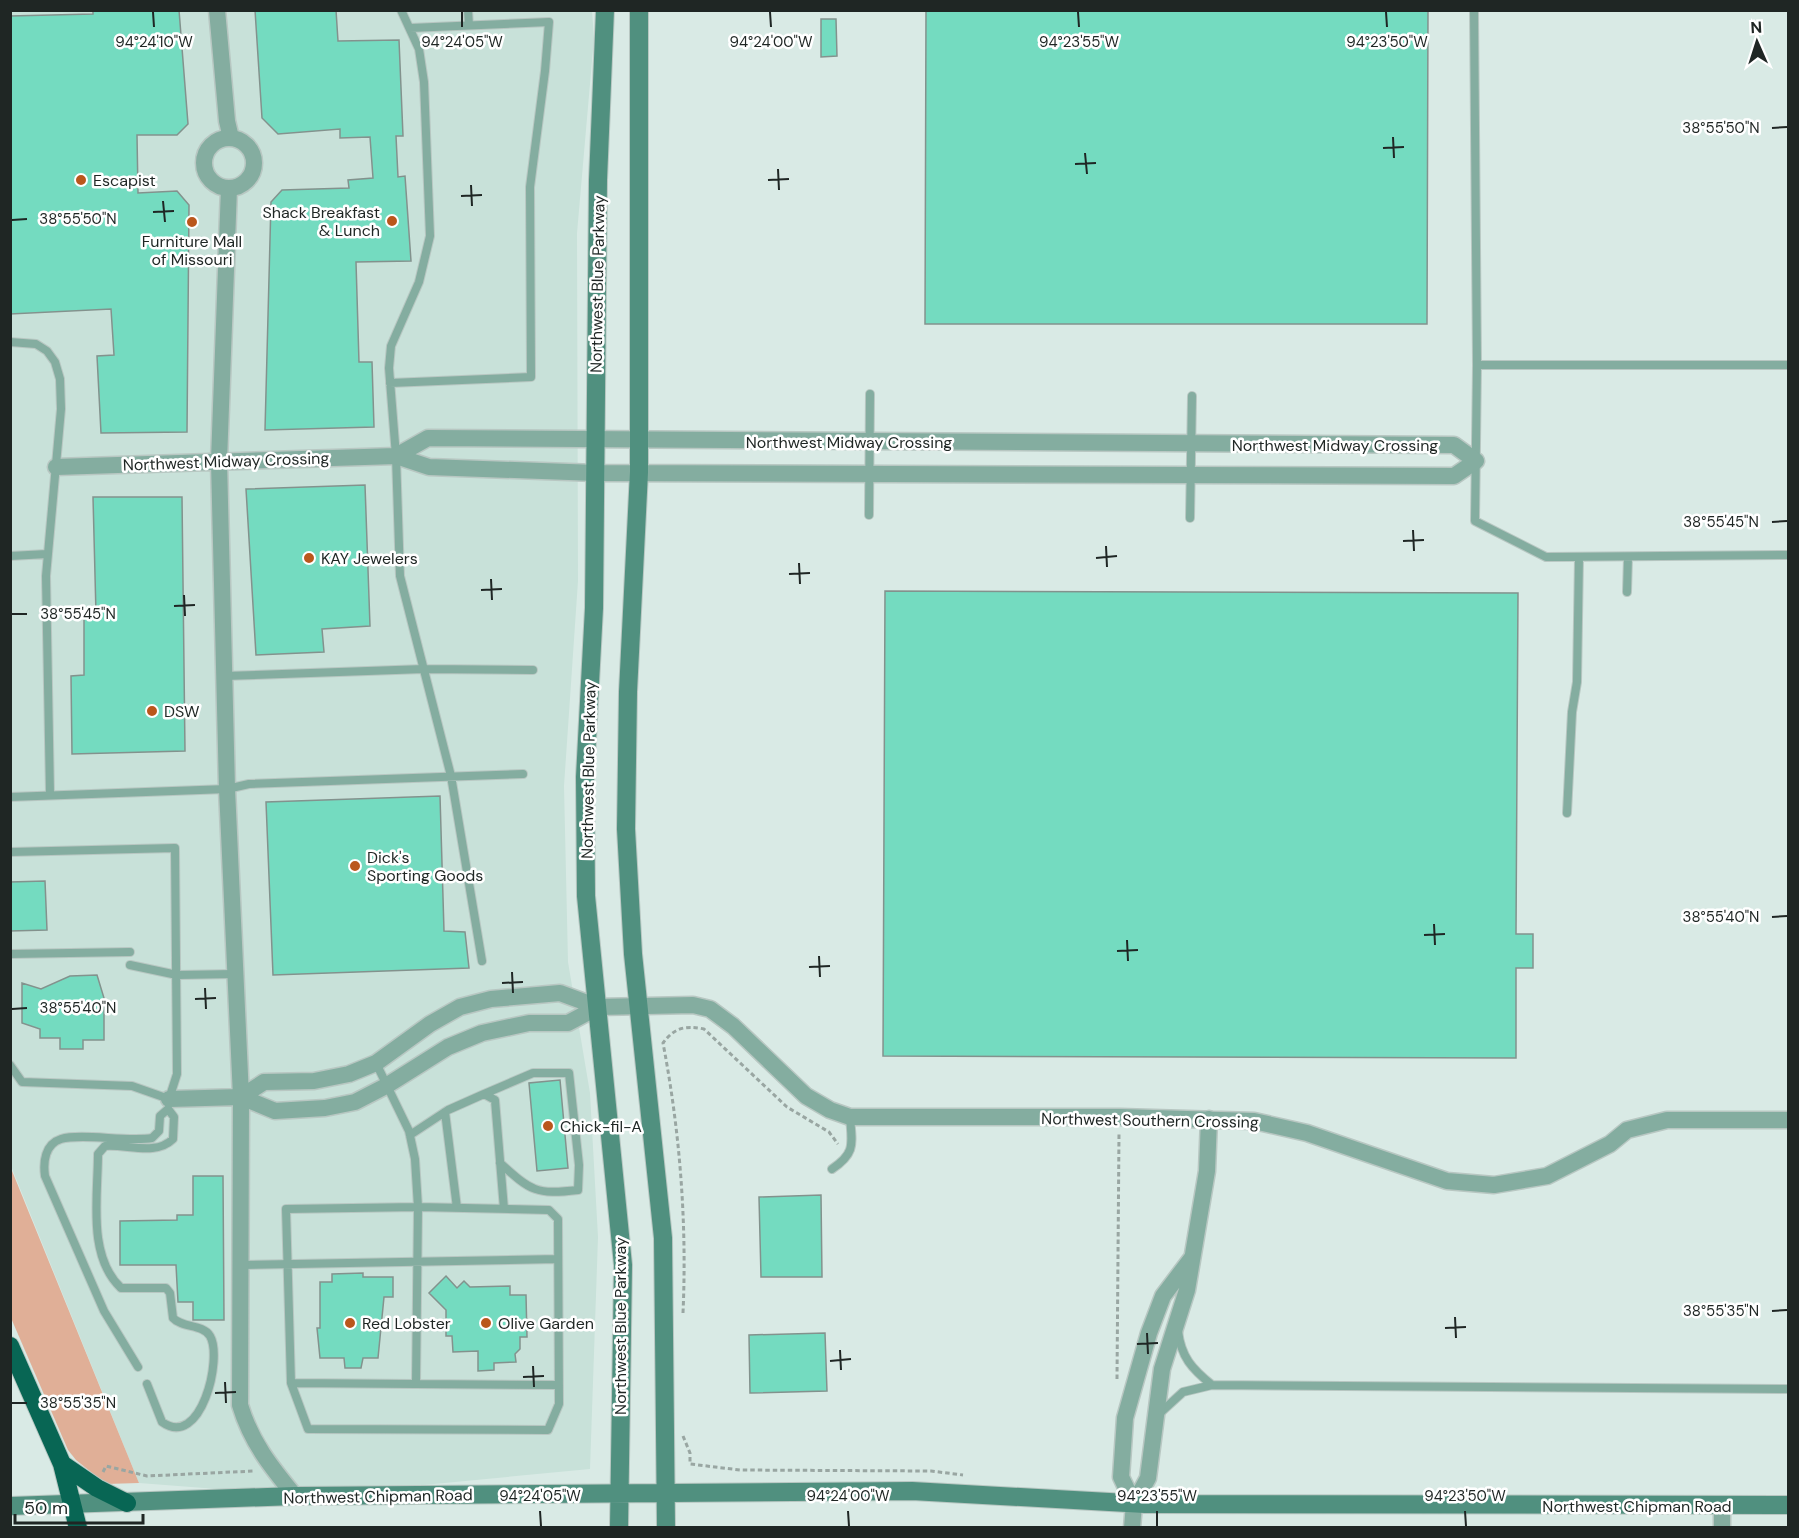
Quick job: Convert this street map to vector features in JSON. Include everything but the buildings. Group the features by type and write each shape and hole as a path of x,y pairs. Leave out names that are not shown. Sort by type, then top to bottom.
{"highway":[{"path":"10,1346 62,1464 78,1527"},
{"path":"62,1464 95,1486 127,1503"}],"street":[{"path":"217,10 227,121 231,138"},
{"name":"Northwest Blue Parkway","path":"605,10 598,180 594,608 585,777 586,896 623,1264 619,1527"},
{"path":"639,10 639,472 628,692 626,830 633,954 663,1238 666,1527"},
{"path":"231,138 246,145 254,160 250,176 244,182 229,188 221,186 208,177 204,162 206,154 216,142 231,138"},
{"path":"229,188 219,461 227,789 241,1097 240,1405 248,1431 268,1464 295,1496"},
{"name":"Northwest Midway Crossing","path":"56,467 396,456 429,467 596,473 1191,477 1454,476 1476,460 1454,446 428,438 396,456"},
{"name":"Northwest Southern Crossing","path":"169,1104 241,1097 264,1082 314,1081 349,1074 376,1063 430,1024 460,1008 491,999 560,993 598,1007 693,1005 710,1009 733,1026 806,1096 830,1110 850,1117 1120,1117 1272,1123 1447,1181 1494,1185 1547,1176 1610,1144 1628,1130 1667,1120 1788,1120"},
{"name":"Northwest Southern Crossing","path":"241,1097 275,1111 325,1108 355,1102 386,1086 448,1047 482,1033 530,1023 568,1023 598,1007"},
{"path":"1132,1527 1134,1504 1148,1478 1153,1423 1162,1369 1187,1290 1207,1171 1209,1119"},
{"path":"1134,1504 1121,1477 1125,1418 1149,1333 1163,1296 1192,1259"},
{"name":"Northwest Chipman Road","path":"10,1506 71,1506 295,1496 912,1491 1134,1504 1722,1507 1788,1505"},
{"path":"1722,1507 1722,1527"}],"lane":[{"path":"401,10 419,49 424,82 430,236 418,282 391,346 390,383 396,456 400,576 451,776 482,961"},
{"path":"468,10 469,25"},
{"path":"1474,10 1477,365 1475,521 1546,557 1788,555"},
{"path":"390,383 531,377 530,187 546,71 549,22 410,27"},
{"path":"10,342 36,344 47,351 55,362 60,379 61,409 47,554 50,794"},
{"path":"1477,365 1788,365"},
{"path":"869,515 870,394"},
{"path":"1190,518 1192,396"},
{"path":"10,556 47,554"},
{"path":"1567,813 1571,724 1577,682 1579,557"},
{"path":"1627,592 1628,557"},
{"path":"224,676 424,669 533,670"},
{"path":"10,797 227,789 249,784 523,774"},
{"path":"10,852 175,848 177,1074 169,1104 160,1116 159,1131 152,1138 61,1139 49,1148 44,1162 45,1176 104,1311 138,1367"},
{"path":"10,954 130,951"},
{"path":"130,965 177,975 235,974"},
{"path":"376,1063 410,1135 415,1159 418,1207 416,1384"},
{"path":"10,1065 22,1082 132,1086 169,1104 174,1122 173,1139 168,1144 147,1148 105,1146 98,1154 99,1246 110,1278 121,1288 166,1288 170,1293 173,1318 185,1326 204,1331 209,1334 212,1341 208,1392 192,1422 177,1427 162,1422 147,1384"},
{"path":"410,1135 445,1112 532,1073 569,1073 579,1165 578,1190 549,1193 527,1187 500,1163"},
{"path":"484,1094 495,1100 504,1209"},
{"path":"445,1112 457,1208"},
{"path":"832,1169 847,1157 852,1149 850,1117"},
{"path":"418,1207 549,1210 558,1218 559,1404 548,1430 308,1429 291,1383 286,1209 418,1207"},
{"path":"241,1265 288,1266 558,1258"},
{"path":"1177,1324 1184,1357 1191,1367 1212,1385"},
{"path":"291,1383 559,1385"},
{"path":"1153,1423 1173,1399 1183,1392 1212,1385 1788,1389"}],"path":[{"path":"683,1315 686,1241 684,1213 670,1081 663,1043 672,1031 690,1026 704,1029 787,1107 829,1132 847,1157"},
{"path":"1117,1387 1120,1117"},
{"path":"681,1431 690,1453 690,1464 740,1470 931,1471 966,1475"},
{"path":"95,1486 106,1466 147,1476 258,1471 268,1464"}],"shaded area":[{"path":"11,11 592,11 594,38 577,233 578,581 564,786 568,962 590,1093 598,1237 590,1469 308,1496 139,1483 11,1166"},
{"path":"10,1166 139,1483 106,1484 76,1460 68,1450 11,1318"}],"place":[{"name":"Escapist","path":"81,180"},
{"name":"Shack Breakfast & Lunch","path":"392,221"},
{"name":"Furniture Mall of Missouri","path":"192,222"},
{"name":"KAY Jewelers","path":"309,558"},
{"name":"DSW","path":"152,711"},
{"name":"Dick's Sporting Goods","path":"355,866"},
{"name":"Chick-fil-A","path":"548,1126"},
{"name":"Red Lobster","path":"350,1323"},
{"name":"Olive Garden","path":"486,1323"}]}
